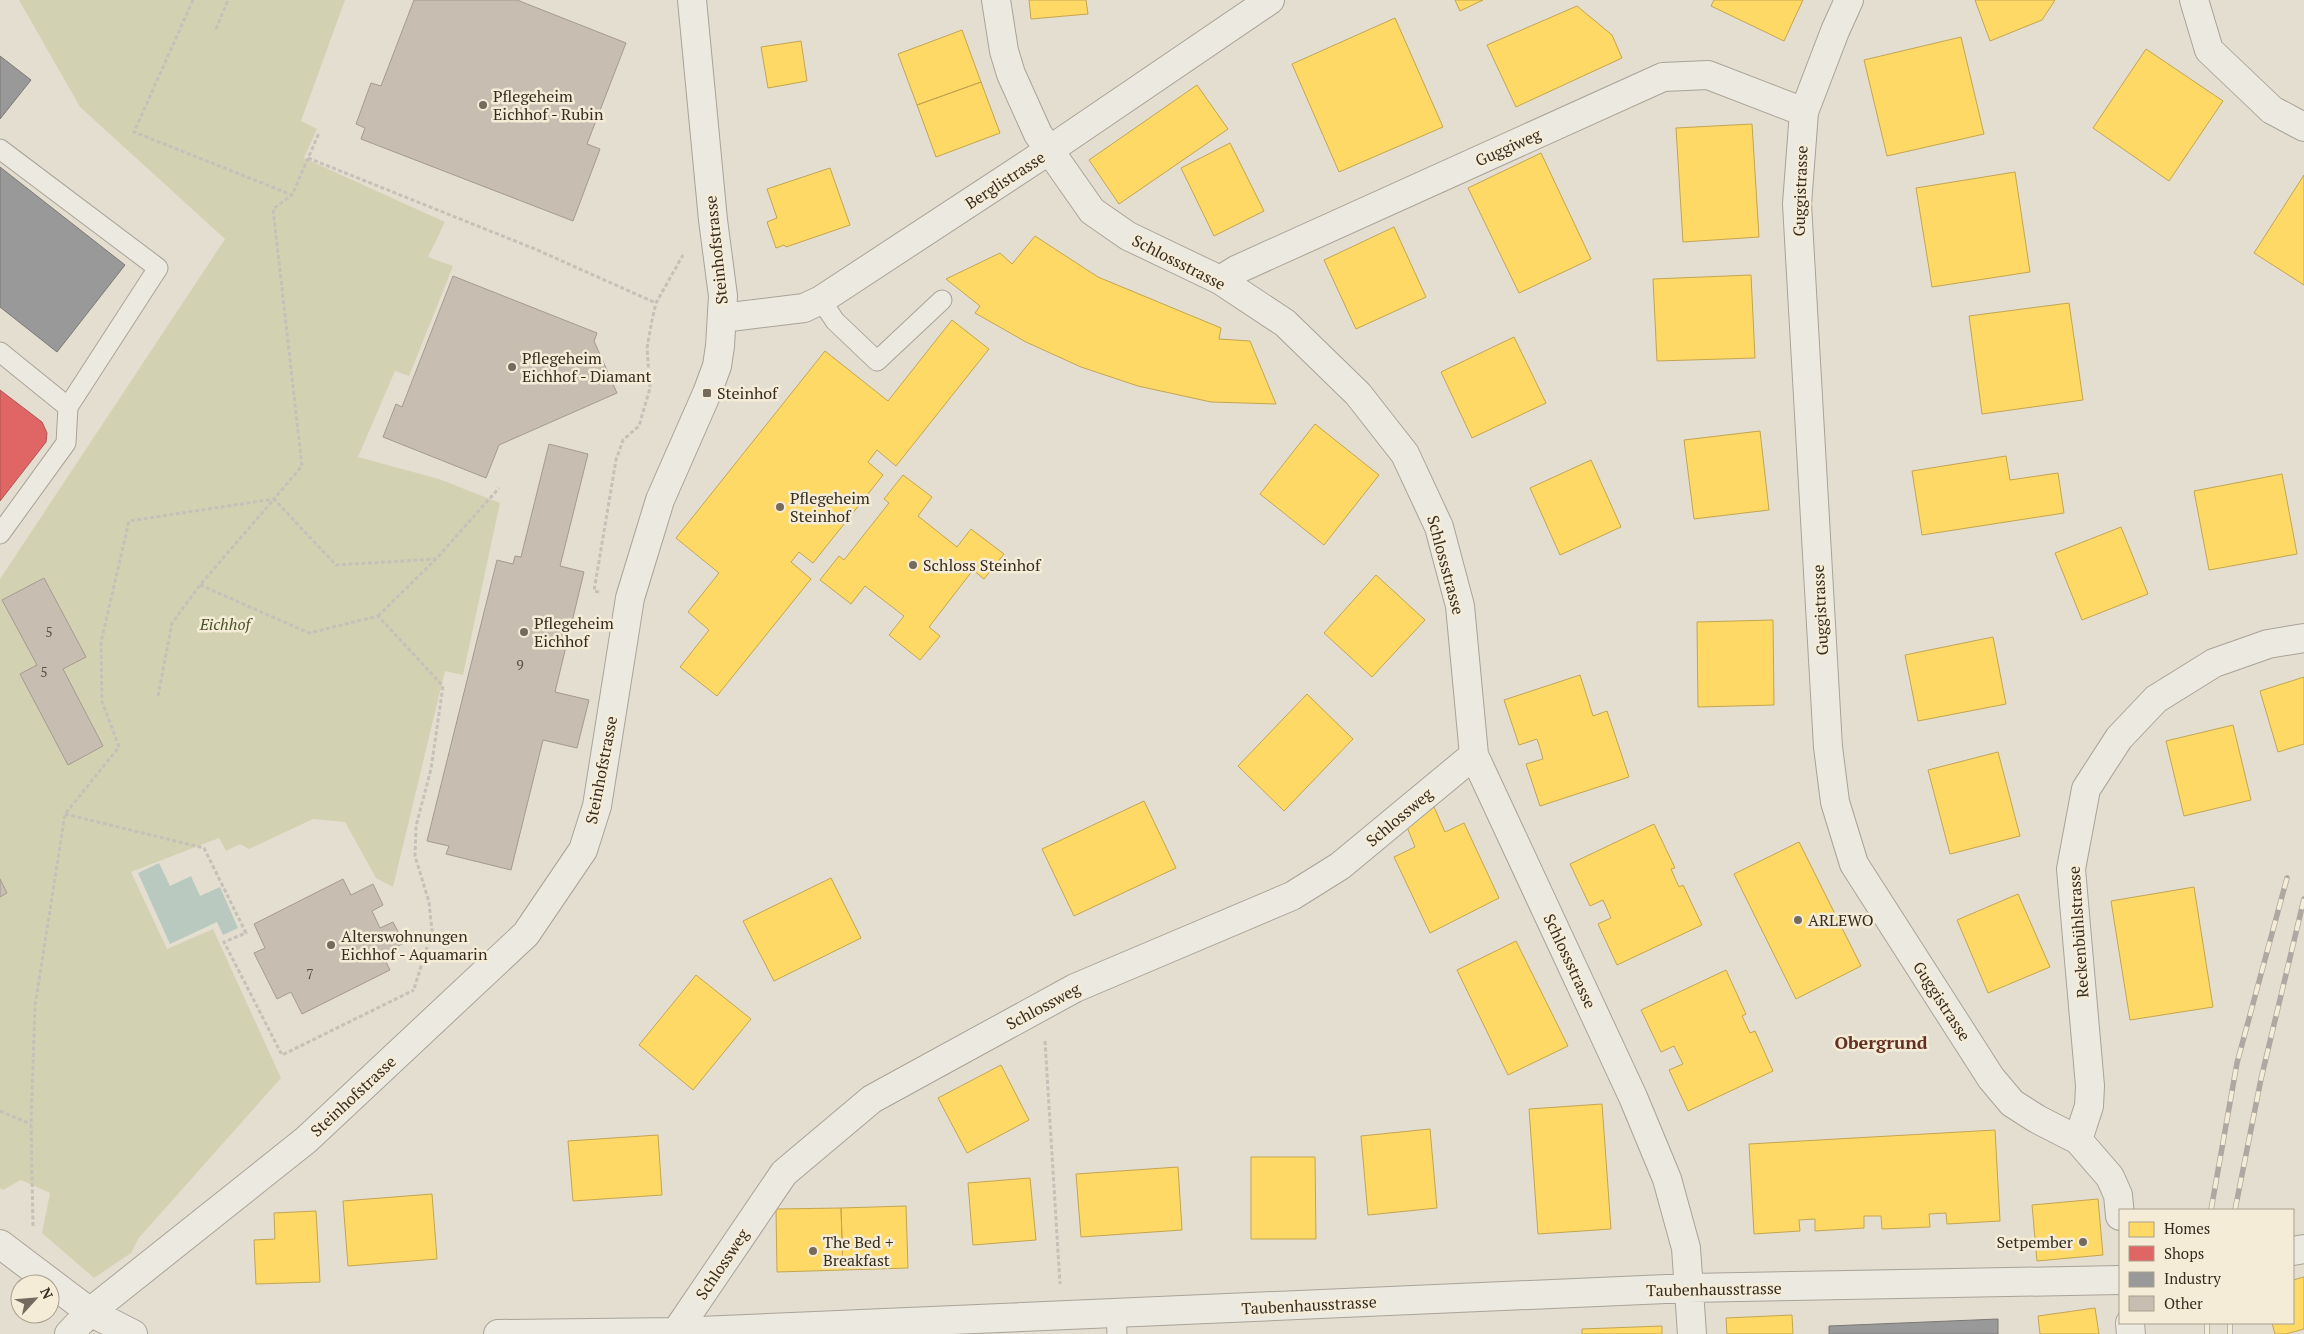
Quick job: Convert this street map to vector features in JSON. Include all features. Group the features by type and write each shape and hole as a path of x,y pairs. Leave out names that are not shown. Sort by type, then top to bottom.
{"street":[{"name":"Steinhofstrasse","path":"69,1334 90,1312 306,1140 526,934 583,850 597,806 630,598 660,500 717,366 723,296 713,220 692,0"},
{"name":"Schlossstrasse","path":"996,0 1004,51 1011,74 1038,134 1048,152 1092,211 1128,236 1220,280 1285,323 1358,394 1405,454 1439,526 1460,606 1474,755 1633,1097 1667,1179 1686,1248 1692,1334"},
{"name":"Berglistrasse","path":"722,318 804,308 821,300 1048,152 1270,0"},
{"name":"Guggistrasse","path":"1849,0 1804,112 1797,204 1828,747 1835,802 1854,864 1991,1078 2012,1103 2037,1119 2078,1140"},
{"path":"2194,0 2208,50 2272,110 2304,127"},
{"name":"Guggiweg","path":"1220,280 1236,270 1663,77 1708,75 1804,112"},
{"name":"Reckenbühlstrasse","path":"2078,1140 2089,1106 2090,1086 2071,868 2086,790 2119,738 2156,699 2214,663 2268,644 2304,638"},
{"name":"Schlossweg","path":"676,1332 784,1174 872,1099 1075,988 1292,896 1340,866 1474,755"},
{"path":"2078,1140 2110,1178 2118,1195 2119,1209"},
{"path":"0,1244 90,1312 133,1334"},
{"name":"Taubenhausstrasse","path":"498,1334 1117,1324 1689,1288 2119,1280"}],"lane":[{"path":"0,149 158,268 68,406 66,443 0,534"},
{"path":"821,300 835,321 876,361 942,300"},
{"path":"0,352 68,406"}],"path":[{"path":"193,0 134,132 292,195"},
{"path":"216,29 228,0"},
{"path":"158,696 172,623 200,585 302,466 273,210 292,195 319,133"},
{"path":"308,158 534,249 656,303"},
{"path":"602,592 594,591 616,460 623,440 639,426 650,388 648,348 656,303 684,255 684,247"},
{"path":"200,585 309,633 378,616 436,559 499,488"},
{"path":"274,500 336,565 436,559"},
{"path":"34,1270 31,1124 34,1006 65,814 119,747 102,701 101,642 129,521 274,500"},
{"path":"65,814 204,848 246,933 224,942 282,1055 414,989 432,931 429,902 415,856 416,826 431,768 443,686 378,616"},
{"path":"414,989 419,995"},
{"path":"1043,1006 1061,1292"},
{"path":"0,1111 31,1124"}],"green space":[{"name":"Eichhof","path":"19,0 345,0 301,121 317,129 304,158 445,222 428,257 453,266 409,376 395,371 358,457 439,479 500,503 463,675 445,671 393,887 376,878 345,822 313,819 249,849 240,844 226,851 219,838 131,872 167,949 213,929 281,1078 138,1239 131,1253 94,1278 42,1233 50,1193 21,1180 3,1190 0,1188 0,579 225,239 80,107"}],"shaded area":[{"path":"159,863 170,886 191,876 200,896 220,887 238,928 223,935 217,922 170,944 138,873"}],"building: Homes":[{"path":"1029,0 1086,0 1088,14 1031,19"},
{"path":"1455,0 1483,0 1460,11"},
{"path":"1714,0 1803,0 1784,41 1711,6"},
{"path":"1975,0 2055,0 2042,20 1990,41"},
{"path":"1577,6 1612,35 1622,58 1516,107 1487,45"},
{"path":"1395,18 1443,127 1339,172 1292,64"},
{"path":"962,30 981,82 917,105 898,54"},
{"path":"1961,37 1984,134 1887,156 1864,60"},
{"path":"801,41 807,81 768,88 761,47"},
{"path":"2146,49 2223,101 2169,181 2093,128"},
{"path":"981,82 1000,133 936,157 917,105"},
{"path":"1197,85 1228,129 1119,204 1089,160"},
{"path":"1752,124 1759,237 1683,242 1676,128"},
{"path":"1230,143 1264,211 1214,236 1181,168"},
{"path":"1541,153 1591,259 1519,293 1468,188"},
{"path":"830,168 850,225 786,247 784,245 776,248 767,222 777,218 767,189"},
{"path":"2015,172 2030,272 1932,287 1916,188"},
{"path":"2304,175 2304,285 2254,253"},
{"path":"1394,227 1426,297 1356,329 1324,260"},
{"path":"1035,236 1098,277 1221,328 1219,339 1250,341 1276,404 1211,402 1138,386 1081,367 1026,342 975,313 980,306 946,279 1000,253 1012,264"},
{"path":"1751,275 1755,358 1657,361 1653,279"},
{"path":"2069,303 2083,400 1982,414 1969,316"},
{"name":"Pflegeheim Steinhof","path":"952,320 989,349 896,466 877,450 868,462 883,475 813,563 799,552 791,562 811,579 717,696 680,667 709,630 688,612 719,573 676,538 825,351 888,401"},
{"path":"1514,337 1546,403 1472,438 1441,372"},
{"path":"1315,424 1379,475 1324,545 1260,494"},
{"path":"1760,431 1769,510 1694,519 1684,440"},
{"path":"2006,456 2010,480 2058,473 2064,513 1922,535 1912,471"},
{"path":"1591,460 1621,527 1560,555 1530,488"},
{"path":"2282,474 2297,554 2209,570 2194,491"},
{"name":"Schloss Steinhof","path":"903,475 932,497 918,516 957,547 971,529 1004,554 984,579 973,570 929,627 940,636 920,660 889,635 904,616 865,586 851,604 820,580 839,556 844,560 889,503 884,499"},
{"path":"2121,527 2148,594 2082,620 2055,553"},
{"path":"1376,575 1425,620 1372,677 1324,633"},
{"path":"1773,620 1774,705 1698,707 1697,622"},
{"path":"1993,637 2006,704 1918,721 1905,655"},
{"path":"1580,675 1593,716 1607,711 1629,777 1540,806 1526,764 1543,759 1537,739 1519,745 1504,700"},
{"path":"2304,677 2304,744 2278,752 2260,691"},
{"path":"1307,694 1353,739 1284,811 1238,766"},
{"path":"2233,725 2251,800 2184,816 2166,741"},
{"path":"1998,752 2020,836 1950,854 1928,770"},
{"path":"1144,801 1176,868 1074,916 1042,849"},
{"path":"1434,807 1445,832 1464,823 1499,898 1430,933 1394,857 1415,847 1407,827"},
{"path":"1654,824 1675,868 1671,869 1679,887 1683,885 1702,925 1617,965 1598,924 1611,918 1603,900 1590,906 1570,864"},
{"name":"ARLEWO","path":"1799,842 1861,966 1796,999 1734,874"},
{"path":"831,878 861,938 774,981 743,921"},
{"path":"2194,887 2213,1007 2130,1020 2111,901"},
{"path":"2018,894 2050,967 1988,993 1957,920"},
{"path":"1516,941 1568,1046 1508,1075 1457,970"},
{"path":"1726,970 1746,1014 1742,1016 1750,1033 1755,1031 1773,1071 1688,1111 1669,1070 1683,1064 1674,1046 1661,1052 1641,1010"},
{"path":"696,975 751,1019 693,1090 639,1045"},
{"path":"1001,1065 1029,1120 967,1153 938,1098"},
{"path":"1602,1104 1611,1229 1538,1234 1529,1109"},
{"path":"1430,1129 1437,1208 1368,1215 1361,1136"},
{"path":"1995,1130 2000,1221 1947,1224 1946,1213 1929,1214 1930,1227 1882,1229 1881,1216 1864,1216 1864,1228 1815,1231 1815,1219 1799,1220 1800,1231 1754,1234 1749,1144"},
{"path":"658,1135 662,1195 573,1201 568,1141"},
{"path":"1251,1157 1315,1157 1316,1239 1251,1239"},
{"path":"1178,1167 1182,1230 1081,1237 1076,1174"},
{"path":"1030,1178 1036,1240 973,1245 968,1183"},
{"path":"432,1194 437,1259 348,1266 343,1201"},
{"path":"2098,1199 2103,1255 2037,1261 2032,1205"},
{"path":"906,1206 908,1268 843,1270 841,1208"},
{"path":"841,1208 843,1270 777,1272 776,1209"},
{"path":"316,1211 320,1282 256,1284 254,1240 275,1239 274,1213"},
{"path":"2304,1277 2304,1329 2286,1334 2275,1334 2272,1324 2294,1324 2294,1280"},
{"path":"2095,1308 2099,1334 2040,1334 2038,1316"},
{"path":"1792,1315 1793,1334 1727,1334 1726,1318"},
{"path":"1662,1326 1662,1334 1582,1334 1582,1329"}],"building: Shops":[{"path":"0,390 42,422 47,433 46,442 0,501"}],"building: Industry":[{"path":"0,56 31,80 0,119"},
{"path":"0,167 125,265 57,352 0,307"},
{"path":"1998,1319 1998,1334 1829,1334 1829,1326"}],"building: Other":[{"name":"Pflegeheim Eichhof - Rubin","path":"414,0 517,0 626,43 587,144 600,149 573,221 361,139 365,128 356,124 371,83 381,86"},
{"name":"Pflegeheim Eichhof - Diamant","path":"453,276 597,333 594,341 617,393 499,445 486,478 383,437 396,404 402,407"},
{"name":"Pflegeheim Eichhof","path":"549,444 588,454 560,566 584,572 555,692 589,700 577,748 543,740 511,870 446,854 449,846 427,841 497,560 513,564 515,556 521,557"},
{"path":"44,578 86,657 63,669 103,746 68,765 20,674 37,665 2,600"},
{"path":"0,879 7,893 0,897"},
{"name":"Alterswohnungen Eichhof - Aquamarin","path":"343,879 351,895 373,884 383,905 372,911 380,928 393,922 404,943 382,954 390,970 302,1014 291,992 277,999 254,953 265,948 254,924"}],"railway":[{"path":"2211,1209 2237,1063 2287,878"},
{"path":"2235,1209 2261,1079 2304,899"},
{"path":"2207,1324 2207,1334"},
{"path":"2230,1324 2230,1334"}],"place":[{"name":"Pflegeheim Eichhof - Rubin","path":"483,105"},
{"name":"Pflegeheim Eichhof - Diamant","path":"512,367"},
{"name":"Steinhof","path":"707,393"},
{"name":"Pflegeheim Steinhof","path":"780,507"},
{"name":"Schloss Steinhof","path":"913,565"},
{"name":"Pflegeheim Eichhof","path":"524,632"},
{"name":"ARLEWO","path":"1798,920"},
{"name":"Alterswohnungen Eichhof - Aquamarin","path":"331,945"},
{"name":"Setpember","path":"2083,1242"},
{"name":"The Bed + Breakfast","path":"813,1251"}],"district":[{"name":"Obergrund","path":"1881,1043"}]}
